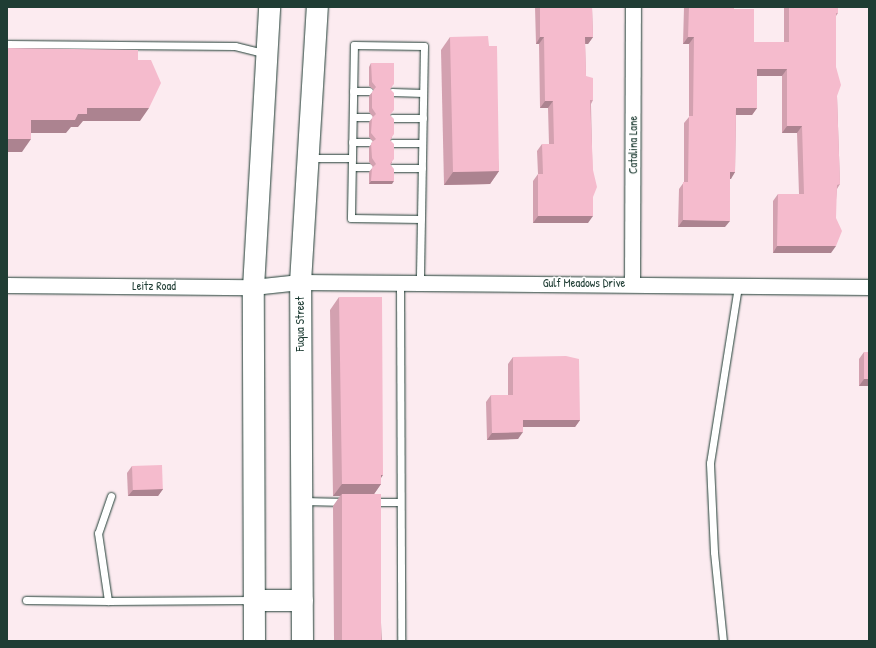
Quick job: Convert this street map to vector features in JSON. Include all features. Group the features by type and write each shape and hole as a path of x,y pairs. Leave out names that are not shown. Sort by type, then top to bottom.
{"main road":[{"path":"254,641 253,287 268,7"},
{"name":"Fuqua Street","path":"302,641 300,282 317,7"},
{"path":"253,600 302,600"}],"street":[{"name":"Catalina Lane","path":"632,283 633,7"},
{"name":"Gulf Meadows Drive","path":"300,282 632,283 738,286 869,287"},
{"name":"Leitz Road","path":"7,285 253,287 300,282"}],"lane":[{"path":"7,44 235,46 266,53"},
{"path":"420,283 424,46 354,45 351,218 421,219"},
{"path":"353,92 369,92"},
{"path":"392,92 423,93"},
{"path":"353,117 369,117"},
{"path":"392,118 422,118"},
{"path":"352,142 369,142"},
{"path":"392,143 422,143"},
{"path":"308,158 352,158"},
{"path":"352,167 369,167"},
{"path":"392,168 422,168"},
{"path":"400,283 401,641"},
{"path":"723,641 714,552 710,463 738,286"},
{"path":"108,601 98,533 111,496"},
{"path":"301,501 400,502"},
{"path":"26,600 253,600"}],"building":[{"path":"540,7 592,7 593,37 585,37 586,76 593,78 593,100 590,100 593,170 597,187 593,197 593,216 538,216 538,174 543,174 542,144 554,144 553,101 545,101 544,37 540,37"},
{"path":"689,7 734,7 734,9 754,9 754,42 789,42 789,7 838,7 838,13 836,13 836,67 841,85 837,96 840,184 837,185 836,218 842,231 836,246 777,246 778,194 804,194 802,126 787,126 787,69 757,69 757,108 736,108 735,172 730,172 730,221 683,220 683,182 688,182 689,116 693,116 694,37 688,37"},
{"path":"488,36 489,46 497,46 499,171 453,172 450,37"},
{"path":"7,48 138,50 138,60 151,60 161,83 149,108 87,108 87,114 78,114 75,120 31,120 31,139 7,139"},
{"path":"371,63 394,63 394,84 390,89 394,93 394,110 390,115 394,119 394,134 390,140 394,144 394,159 390,164 394,169 394,181 371,181 372,168 376,164 372,158 371,143 376,139 371,133 372,118 376,114 372,108 372,92 376,87 372,82"},
{"path":"339,297 382,297 383,475 381,475 381,484 342,484"},
{"path":"864,352 869,352 869,379 864,379"},
{"path":"566,356 579,359 580,420 523,420 523,432 492,433 491,395 513,395 513,357"},
{"path":"162,465 163,489 133,490 132,466"},
{"path":"342,494 381,494 381,641 342,641"}]}
